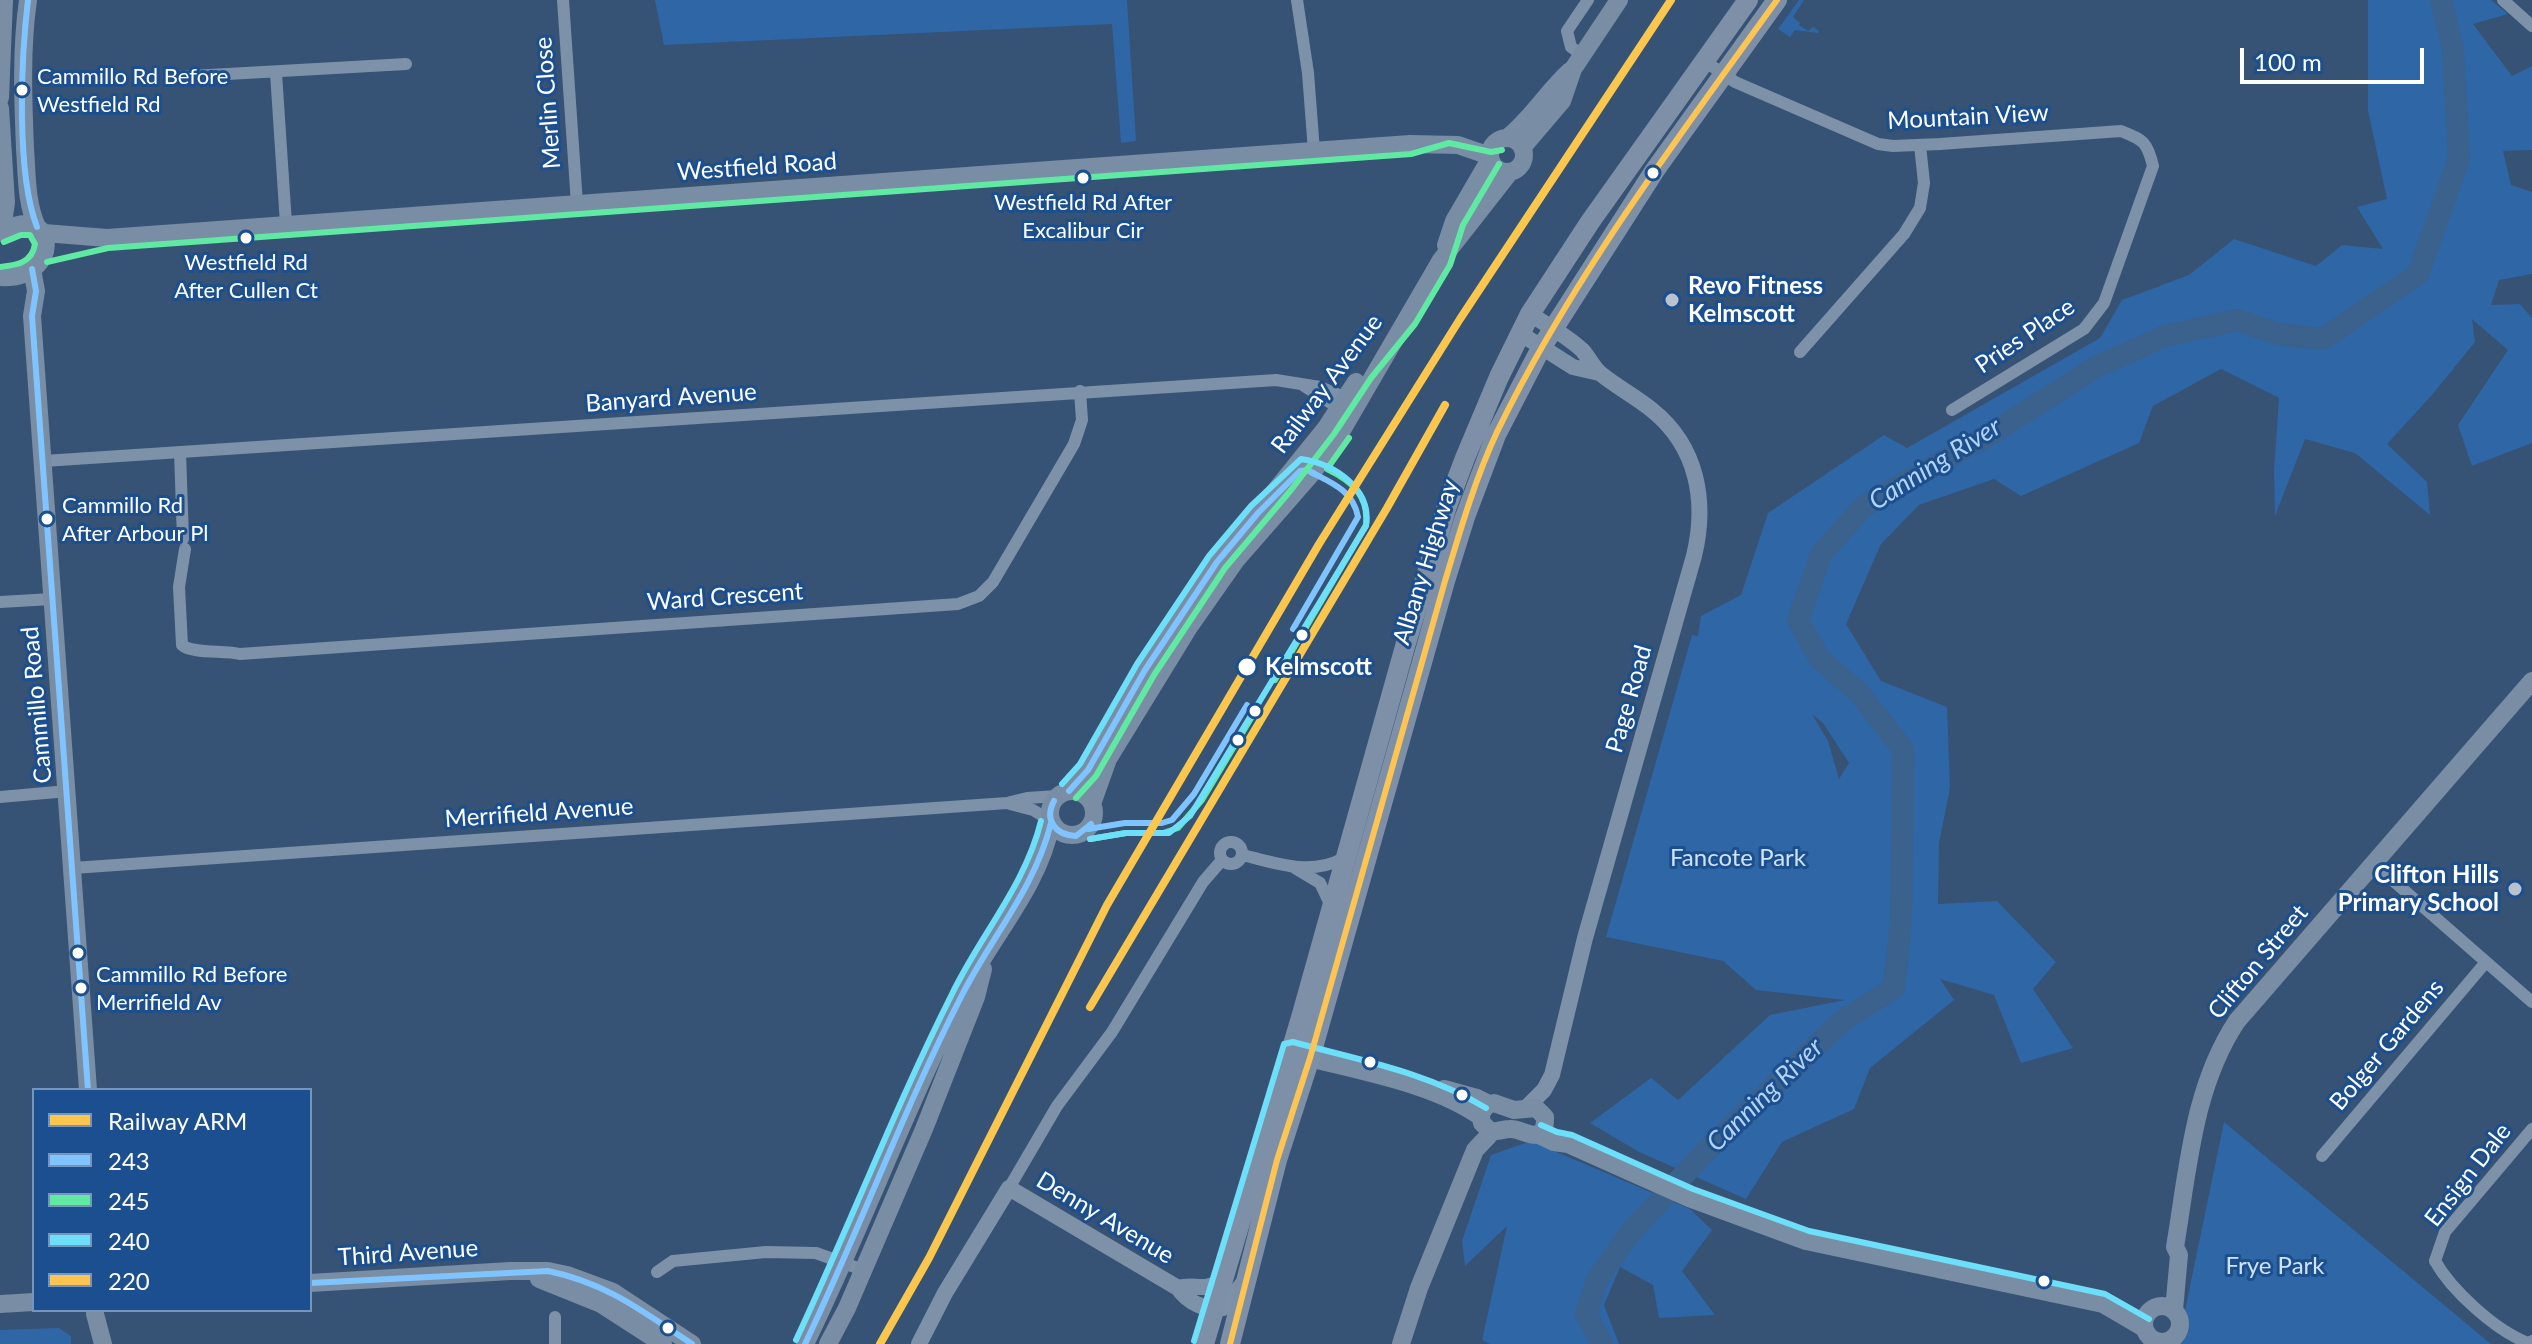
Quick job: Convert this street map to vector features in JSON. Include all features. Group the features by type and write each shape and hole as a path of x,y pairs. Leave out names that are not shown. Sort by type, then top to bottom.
{"highway":[{"name":"Albany Highway","path":"1204,1344 1447,506 1499,377 1530,314 1590,222 1748,0"},
{"name":"Albany Highway","path":"1230,1344 1277,1160 1310,1058 1426,650 1480,476 1517,392 1541,348 1655,170 1777,0"},
{"path":"1406,643 1426,650"}],"main road":[{"path":"0,98 4,0"},
{"path":"6,277 32,269 42,237 28,198 23,74 28,0"},
{"path":"1502,148 1578,62 1619,0"},
{"path":"0,108 6,202 1,232"},
{"name":"Westfield Road","path":"1,232 19,226 42,237 107,238 1410,144 1502,148 1498,169 1510,172"},
{"name":"Railway Avenue","path":"805,1344 929,1061 965,988 1035,871 1048,843 1051,805 1088,770 1145,670 1225,551 1348,406 1382,347 1406,319 1441,260 1510,172 1522,163 1502,148 1454,221 1441,260"},
{"name":"Cammillo Road","path":"32,269 36,291 32,316 88,1088"},
{"name":"Cammillo Road","path":"6,277 32,316"},
{"name":"Railway Avenue","path":"1035,871 1091,825 1094,814 1092,804 1108,759 1189,627 1236,560 1312,473 1338,437 1348,406"},
{"path":"1258,513 1300,471 1312,473"},
{"name":"Clifton Street","path":"2160,1309 2168,1253 2175,1247 2203,1093 2222,1044 2237,1021 2532,681"},
{"path":"1063,794 1082,794 1092,804"},
{"path":"1051,822 1062,833 1076,836"},
{"name":"Railway Avenue","path":"828,1344 944,1079 976,997 988,951"},
{"path":"1290,1052 1417,1087 1451,1090 1486,1119 1526,1135 1538,1120"},
{"path":"1401,1344 1419,1288 1475,1150 1475,1142 1498,1103 1538,1120 1573,1146 1689,1198 1779,1232 1836,1249 2103,1304 2118,1301 2160,1309 2180,1325 2176,1335 2167,1342 2157,1341 2103,1304"},
{"name":"Third Avenue","path":"510,1271 543,1280 601,1304 663,1344"},
{"name":"Third Avenue","path":"312,1283 548,1271 590,1283 631,1302 692,1344"},
{"path":"0,1304 32,1302"},
{"path":"2147,1336 2144,1318 2160,1309"},
{"path":"102,1312 103,1342"}],"street":[{"name":"Merlin Close","path":"563,0 577,204"},
{"path":"1297,0 1308,73 1314,151"},
{"path":"1578,62 1567,31 1588,0"},
{"path":"2503,0 2532,26"},
{"name":"Mountain View","path":"1703,60 1723,75 1878,144 1920,145 2121,131 2141,139 2150,152"},
{"path":"174,77 406,64"},
{"path":"276,73 286,224"},
{"path":"1800,352 1904,234 1920,208 1924,183 1920,145"},
{"name":"Pries Place","path":"1952,410 2084,329 2104,303 2153,166 2150,152"},
{"name":"Page Road","path":"1530,314 1582,350 1599,373 1653,411 1679,440 1697,478 1701,518 1685,591 1585,938 1552,1075 1539,1097 1538,1120"},
{"name":"Page Road","path":"1521,334 1573,367 1599,373"},
{"name":"Banyard Avenue","path":"44,461 1276,380 1301,384 1348,406"},
{"name":"Ward Crescent","path":"180,452 184,544 179,587 182,645 191,651 218,650 240,654 958,604 970,600 993,582 1074,444 1082,420 1080,391"},
{"path":"0,602 52,599"},
{"path":"0,797 68,791"},
{"name":"Merrifield Avenue","path":"73,868 1007,803 1063,794"},
{"name":"Merrifield Avenue","path":"1007,803 1033,810 1051,822"},
{"path":"1229,842 1240,846 1243,855 1240,861 1233,865 1222,860 1220,849 1229,842"},
{"path":"1243,855 1295,868 1327,867 1344,858"},
{"path":"919,1344 945,1293 1057,1106 1112,1032 1203,882 1222,860"},
{"path":"2374,864 2532,1002"},
{"path":"1295,868 1320,883 1331,906"},
{"name":"Bolger Gardens","path":"2322,1156 2486,962"},
{"name":"Ensign Dale","path":"2532,1129 2445,1232 2435,1261 2446,1281 2511,1336 2528,1343 2532,1341"},
{"name":"Denny Avenue","path":"1009,1188 1178,1288 1185,1299 1214,1310"},
{"path":"657,1272 664,1264 673,1261 766,1252 816,1253 863,1270"},
{"path":"1214,1310 1223,1308 1246,1279"},
{"name":"Denny Avenue","path":"1178,1288 1188,1285 1205,1289 1222,1280"},
{"path":"555,1317 555,1344"}],"green space":[{"path":"655,0 1127,0 1136,141 1121,143 1112,24 664,45"},
{"path":"1799,0 1804,0 1793,17 1808,31 1813,27 1819,31 1818,33 1795,30 1790,37 1778,29"},
{"name":"Fancote Park","path":"2368,0 2491,0 2508,14 2473,24 2512,76 2532,66 2532,150 2503,151 2511,185 2532,192 2532,274 2499,280 2491,305 2520,304 2532,318 2532,443 2472,466 2458,425 2508,350 2472,319 2475,342 2387,444 2427,482 2430,515 2355,453 2305,439 2275,516 2274,470 2279,398 2221,369 2153,406 2139,443 2021,496 1994,479 1919,505 1881,544 1846,624 1881,681 1947,707 1950,788 1939,843 1938,904 1997,901 2056,962 2033,989 2073,1048 2021,1063 1994,995 1940,979 1954,1000 1870,1068 1854,1109 1782,1142 1746,1199 1639,1152 1590,1123 1651,1078 1678,1100 1770,1015 1845,1000 1756,990 1723,961 1606,937 1692,635 1698,636 1701,616 1741,595 1768,513 1884,435 1907,448 2100,338 2122,300 2189,275 2234,239 2316,266 2342,245 2383,249 2357,207 2387,199 2368,111","holes":["1812,714 1823,723 1849,763 1839,779 1828,741"]},
{"name":"Frye Park","path":"2224,1122 2491,1344 2178,1344"},
{"path":"1531,1141 1690,1209 1712,1230 1682,1271 1715,1315 1659,1318 1653,1285 1620,1267 1604,1305 1619,1344 1490,1344 1482,1340 1507,1226 1465,1266 1462,1241 1491,1155"},
{"path":"59,1328 71,1336 71,1344 0,1344 0,1330"}],"waterway":[{"name":"Canning River","path":"1602,1344 1586,1314 1597,1280 1629,1234 1705,1152 1842,1021 1894,988 1901,920 1903,749 1859,693 1819,658 1798,620 1821,554 1864,506 1994,432 2096,367 2165,336 2237,320 2278,334 2323,339 2418,274 2459,159 2453,49 2441,0"}],"rail line":[{"name":"ARM","path":"880,1344 929,1258 1107,905 1319,544 1460,319 1671,0"},
{"name":"ARM","path":"1090,1007 1445,405"}],"transit line":[{"name":"243","path":"28,0 22,84 23,147 30,204 37,227"},
{"name":"220","path":"1230,1344 1277,1160 1310,1058 1445,581 1489,450 1526,375 1592,264 1664,157 1777,0"},
{"name":"245","path":"47,262 108,248 1411,154 1449,143 1491,152 1502,150"},
{"name":"245","path":"1076,798 1096,776 1154,675 1225,568 1291,490 1334,434 1371,378 1415,324 1450,265 1463,225 1499,164"},
{"name":"245","path":"0,267 27,259 35,244 30,235 4,242"},
{"name":"243","path":"32,269 36,291 32,316 88,1088"},
{"name":"245","path":"1275,680 1366,525 1362,498 1351,484 1327,469 1349,438"},
{"name":"240","path":"1062,784 1080,764 1137,664 1209,556 1251,506 1301,459 1326,466 1348,480 1363,501 1366,526 1190,816 1169,833 1126,833 1090,839"},
{"name":"243","path":"1069,791 1088,770 1145,670 1217,562 1258,513 1300,471 1307,470 1345,493 1358,517 1293,629"},
{"name":"243","path":"1088,829 1172,820 1194,794 1247,705"},
{"name":"245","path":"1090,839 1126,833 1163,833 1178,828 1202,800 1256,710"},
{"name":"243","path":"1054,801 1051,820 1062,833 1076,836 1091,824"},
{"name":"240","path":"796,1340 931,1037 963,972 1024,867 1041,821"},
{"name":"243","path":"805,1344 941,1038 974,973 1035,869 1051,823"},
{"name":"240","path":"1194,1341 1284,1044 1293,1042 1392,1068 1440,1085 1486,1108"},
{"name":"240","path":"1541,1125 1572,1135 1693,1189 1809,1231 2105,1294 2149,1319"},
{"name":"243","path":"312,1283 548,1271 607,1291 692,1344"}],"place":[{"name":"Cammillo Rd Before Westfield Rd","path":"22,90"},
{"name":"Westfield Rd After Excalibur Cir","path":"1083,178"},
{"name":"Westfield Rd After Cullen Ct","path":"246,238"},
{"name":"Revo Fitness Kelmscott","path":"1672,300"},
{"name":"Cammillo Rd After Arbour Pl","path":"47,519"},
{"name":"Kelmscott","path":"1247,667"},
{"name":"Clifton Hills Primary School","path":"2515,889"},
{"name":"Cammillo Rd Before Merrifield Av","path":"81,988"}]}
